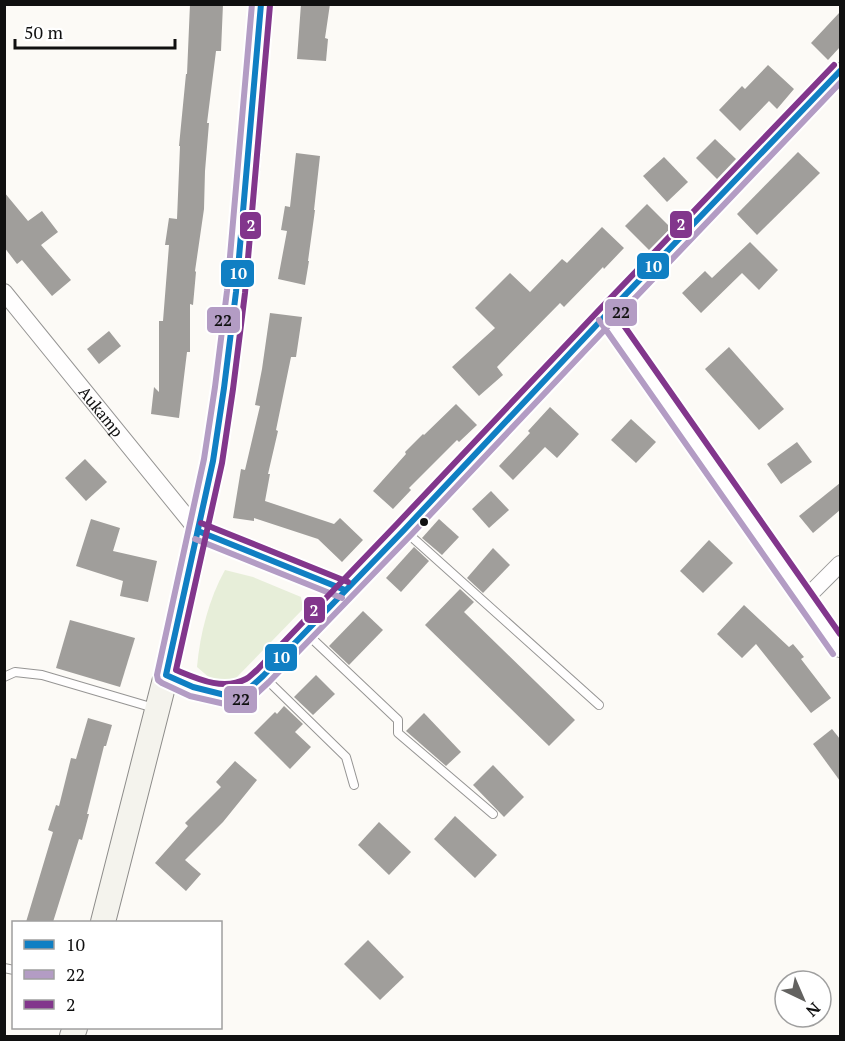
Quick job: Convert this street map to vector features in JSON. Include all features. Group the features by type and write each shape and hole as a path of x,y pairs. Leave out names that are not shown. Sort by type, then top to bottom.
{"main road":[{"path":"103,921 158,709 213,461 236,292 261,4"}],"street":[{"path":"166,675 193,687 225,695 251,687 404,530 840,71"},
{"name":"Aukamp","path":"4,292 198,531"},
{"path":"606,315 840,649"},
{"path":"198,531 345,590"},
{"path":"805,599 840,564"}],"lane":[{"path":"404,530 599,705"},
{"path":"305,632 398,720 398,733 494,814"},
{"path":"4,677 15,672 42,675 158,709"},
{"path":"263,676 346,757 354,785"}],"green space":[{"path":"225,570 253,577 301,597 303,609 235,679 211,679 197,667 198,654 210,604"}],"building":[{"path":"190,4 223,4 221,51 216,51 207,123 209,123 204,209 195,271 193,305 190,304 190,352 187,352 179,418 151,414 154,387 159,392 159,321 163,321 169,245 165,245 169,218 177,219 179,146 187,74"},
{"path":"301,4 330,4 325,38 328,39 326,61 297,59"},
{"path":"840,12 840,47 828,60 811,43"},
{"path":"768,65 794,89 777,109 769,101 740,131 719,110 742,86 745,89"},
{"path":"715,139 736,159 717,179 696,158"},
{"path":"798,152 820,173 757,235 737,214"},
{"path":"296,153 320,156 305,285 278,279 287,231 281,230 285,206 290,207"},
{"path":"664,157 688,182 667,202 643,176"},
{"path":"4,192 28,221 42,211 58,232 41,245 71,280 52,296 22,260 17,264 4,247"},
{"path":"647,204 671,228 649,250 625,226"},
{"path":"602,227 624,248 564,307 560,303 497,367 503,375 479,396 452,367 495,328 475,308 510,273 530,292 562,259 567,263"},
{"path":"750,242 778,270 759,290 742,273 701,313 682,293 705,271 712,278"},
{"path":"270,313 302,317 296,357 291,357 276,430 278,431 268,474 270,474 265,501 334,524 340,518 363,540 342,562 318,539 254,518 254,521 233,518 241,469 245,470 260,406 255,405"},
{"path":"109,331 121,346 99,364 87,349"},
{"path":"729,347 784,409 759,430 705,369"},
{"path":"456,404 477,425 459,442 457,440 409,488 411,490 393,509 373,491 406,454 405,452"},
{"path":"550,407 579,434 557,458 545,447 513,480 499,466 530,433 528,431"},
{"path":"631,419 656,442 636,463 611,440"},
{"path":"797,442 812,462 781,484 767,464"},
{"path":"85,459 107,482 86,501 65,478"},
{"path":"840,483 840,510 813,533 799,516"},
{"path":"491,491 509,510 489,528 472,509"},
{"path":"91,519 120,528 113,551 157,561 148,602 120,596 123,581 76,566"},
{"path":"439,519 459,537 442,555 422,538"},
{"path":"709,540 733,563 703,593 680,571"},
{"path":"414,547 429,561 401,592 386,578"},
{"path":"493,548 510,565 483,593 467,578"},
{"path":"460,589 474,602 464,612 575,720 549,746 425,625"},
{"path":"744,605 789,647 793,644 804,657 801,659 831,698 811,713 756,644 742,658 717,634"},
{"path":"363,611 383,630 349,665 329,646"},
{"path":"70,620 135,638 120,687 56,668"},
{"path":"316,675 335,694 313,715 294,697"},
{"path":"284,706 303,724 295,732 311,747 290,769 254,733"},
{"path":"424,713 461,752 446,766 406,731"},
{"path":"88,718 112,725 106,746 104,746 82,840 79,839 53,921 26,921 53,832 48,830 56,805 59,806 71,758 76,759"},
{"path":"832,729 840,739 840,781 813,744"},
{"path":"235,761 257,780 223,822 185,860 201,874 186,891 155,863 188,826 185,823 221,787 216,782"},
{"path":"493,765 524,797 504,817 473,785"},
{"path":"455,816 497,855 475,878 434,839"},
{"path":"379,822 411,852 389,875 358,845"},
{"path":"368,940 404,977 380,1000 344,964"}],"transit line":[{"name":"22","path":"252,4 227,291 215,387 204,459 157,675 158,680 162,683 190,696 225,704 255,695 269,682 840,83"},
{"name":"10","path":"261,4 236,292 224,388 213,461 166,675 193,687 225,695 251,687 263,676 840,71"},
{"name":"2","path":"270,5 245,293 233,389 222,463 176,670 220,684 237,682 257,670 834,65"},
{"name":"2","path":"613,310 840,634"},
{"name":"22","path":"599,320 833,654"},
{"name":"2","path":"201,523 348,582"},
{"name":"10","path":"198,531 345,590"},
{"name":"22","path":"195,539 342,598"}]}
